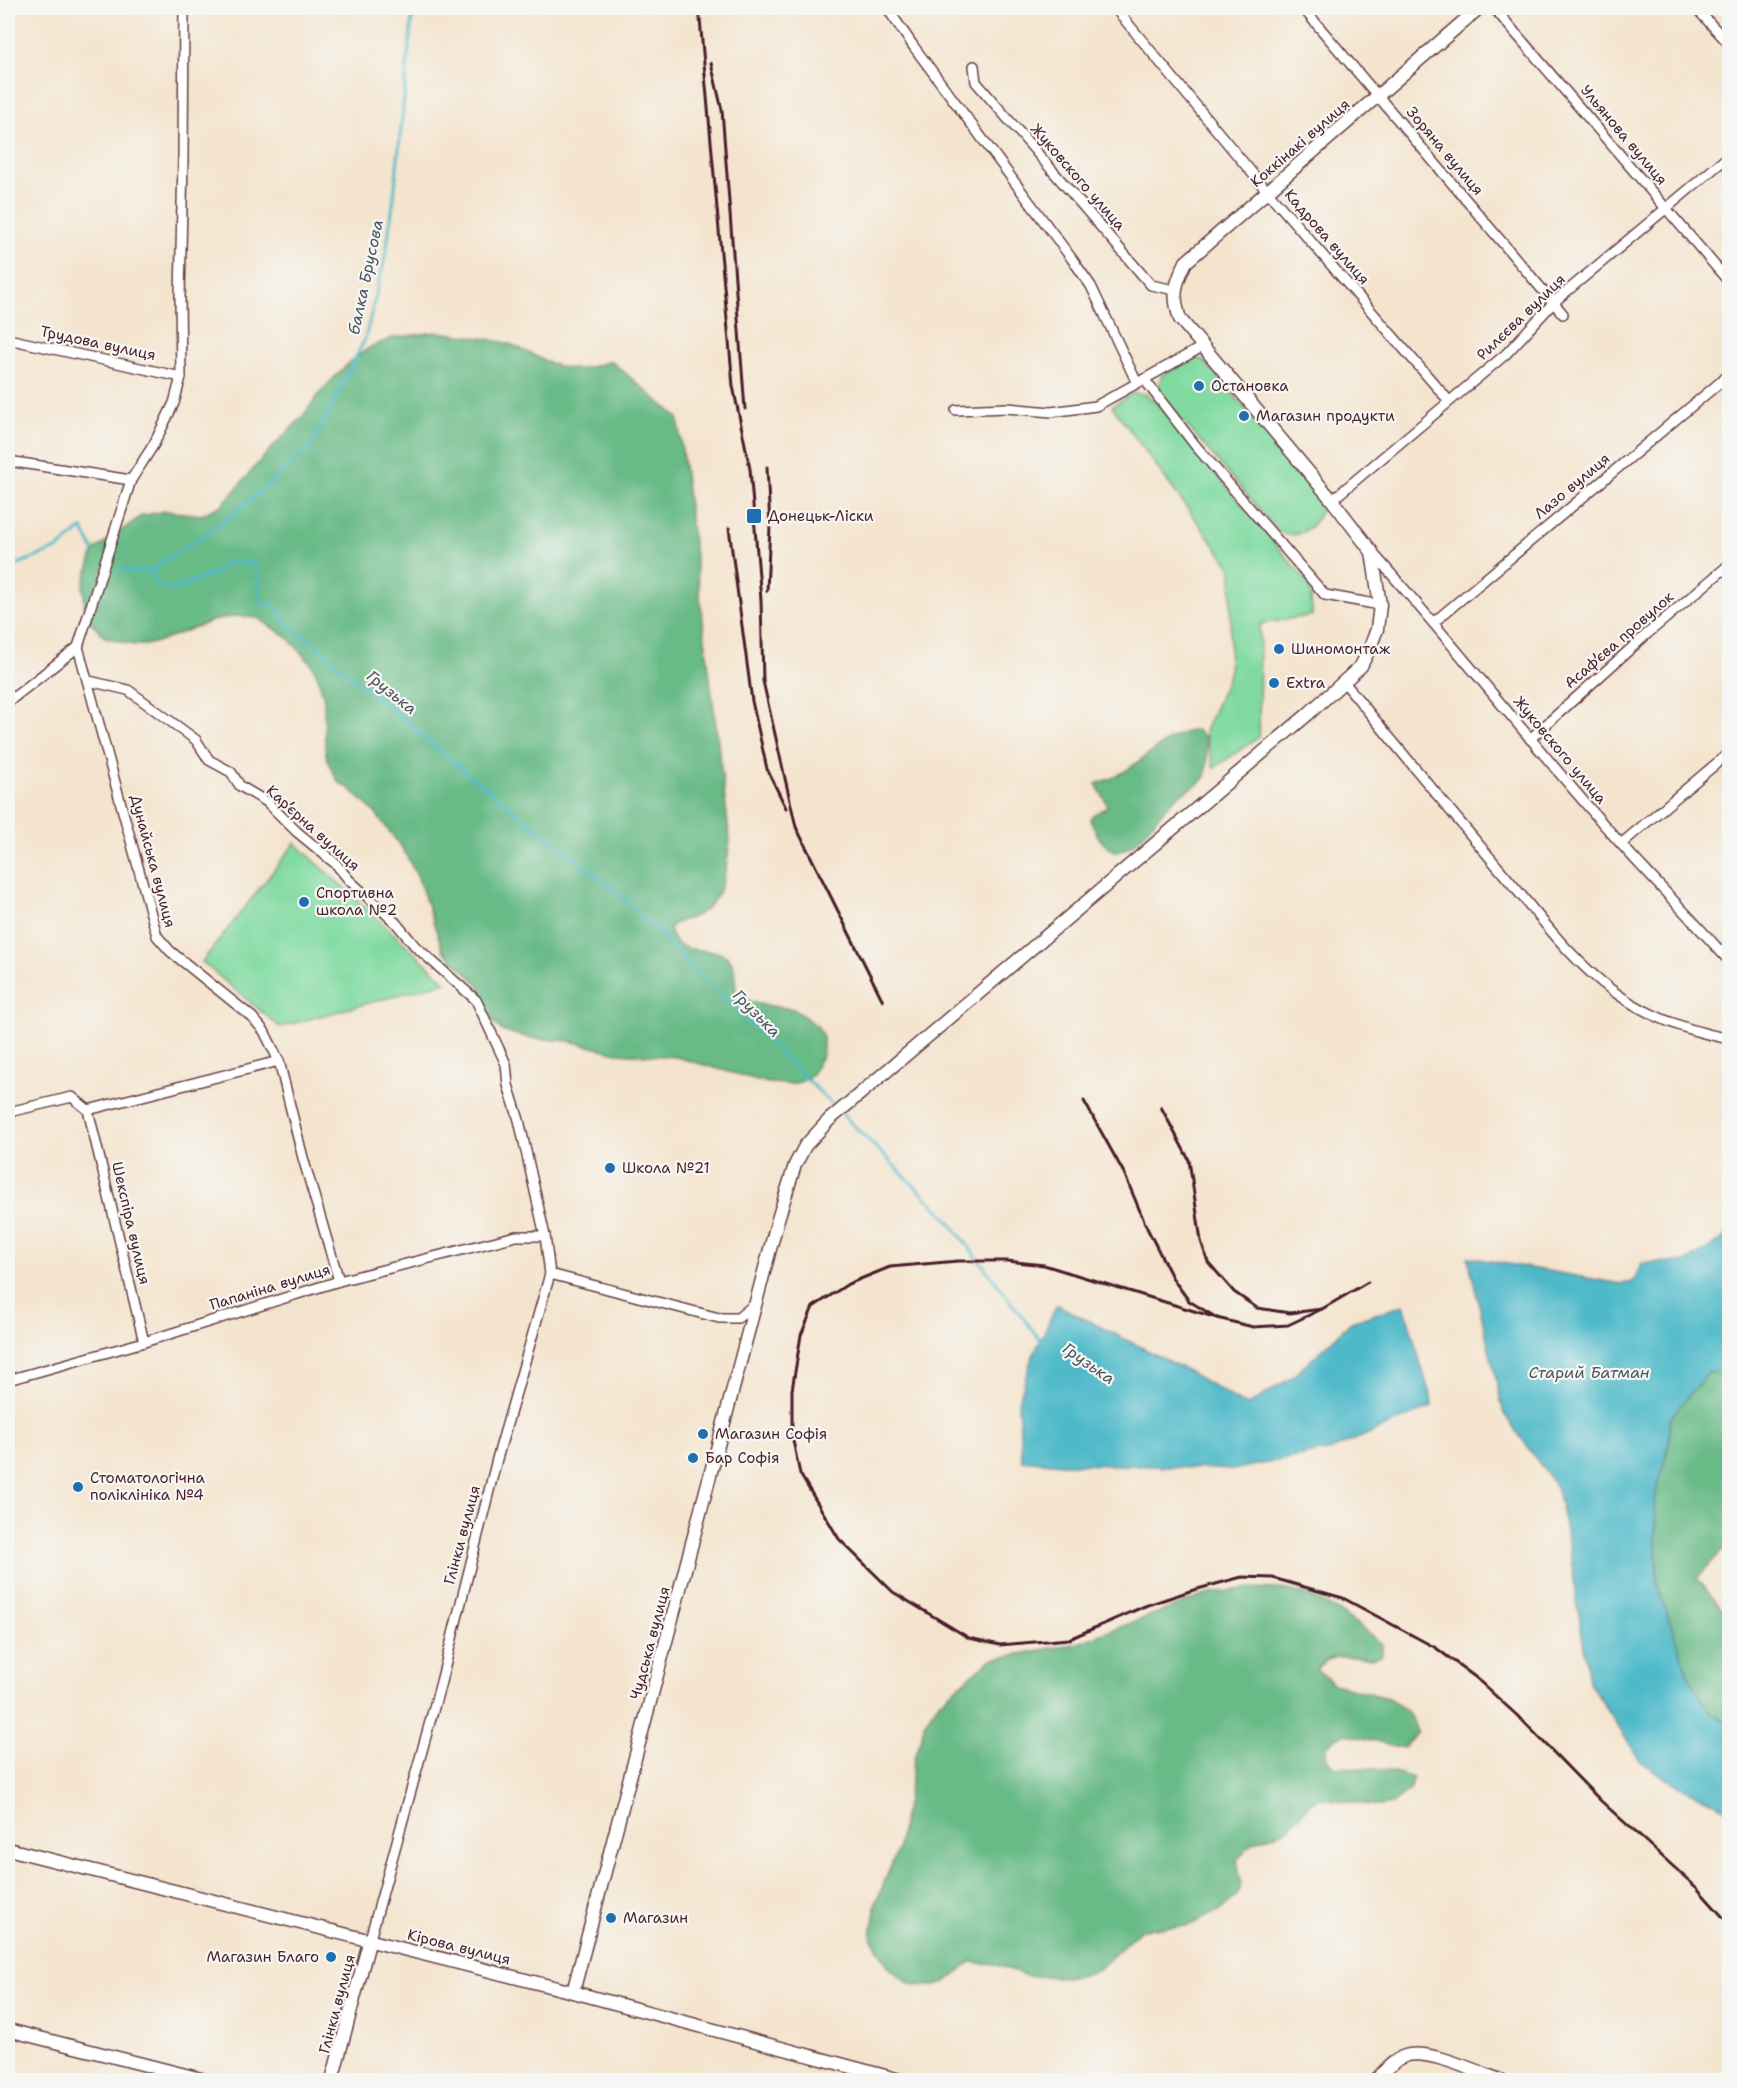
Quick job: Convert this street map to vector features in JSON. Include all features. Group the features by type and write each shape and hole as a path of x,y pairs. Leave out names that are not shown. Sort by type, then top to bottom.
{"street":[{"path":"8,702 78,647 131,480 174,403 181,377 184,8"},
{"path":"887,8 1078,268 1141,381 1325,595 1380,605"},
{"name":"Кадрова вулиця","path":"1115,8 1267,191 1449,401"},
{"name":"Зоряна вулиця","path":"1303,8 1563,314"},
{"name":"Коккінакі вулиця","path":"1202,347 1179,319 1175,304 1175,290 1186,262 1479,8"},
{"name":"Ульянова вулиця","path":"1494,8 1730,283"},
{"path":"1696,8 1730,45"},
{"name":"Жуковского улица","path":"974,66 976,82 1151,285 1175,290"},
{"name":"Рилєєва вулиця","path":"1332,500 1506,354 1554,302 1730,155"},
{"name":"Трудова вулиця","path":"8,339 181,377"},
{"path":"956,410 1007,408 1051,412 1096,406 1202,347 1332,500 1372,552"},
{"name":"Лазо вулиця","path":"1434,622 1730,374"},
{"path":"8,461 131,480"},
{"name":"Жуковского улица","path":"1372,552 1621,844 1729,960"},
{"name":"Чудська вулиця","path":"573,1992 778,1219 795,1166 805,1146 829,1120 1361,666 1377,629 1380,605 1372,552"},
{"name":"Асаф’єва провулок","path":"1530,739 1647,634 1730,564"},
{"name":"Дунайська вулиця","path":"78,647 157,936 170,951 252,1017 264,1031 279,1061 303,1158 339,1281"},
{"name":"Кар’єрна вулиця","path":"89,681 128,690 196,740 209,760 231,772 240,786 267,802 296,831 336,864 349,880 396,923 415,946 476,1000"},
{"path":"1344,682 1577,960 1614,992 1671,1023 1695,1032 1730,1039"},
{"path":"1621,844 1730,752"},
{"name":"Глінки вулиця","path":"332,2080 441,1682 497,1459 550,1274 545,1236 519,1120 508,1085 506,1064 476,1000"},
{"path":"8,1114 72,1097 88,1110 279,1061"},
{"name":"Шекспіра вулиця","path":"88,1110 144,1342"},
{"name":"Папаніна вулиця","path":"8,1380 144,1342 339,1281 516,1236 545,1236"},
{"path":"550,1274 719,1318 738,1318 756,1303"},
{"name":"Кірова вулиця","path":"8,1849 370,1939 900,2080"},
{"path":"8,2030 205,2080"},
{"path":"1376,2080 1388,2067 1405,2056 1427,2054 1500,2080"}],"green space":[{"path":"437,332 506,343 554,365 573,369 611,361 678,418 730,841 723,882 714,900 699,914 675,923 669,928 673,940 681,946 712,951 729,959 735,972 736,992 745,999 763,1005 794,1009 818,1027 823,1037 823,1054 812,1074 803,1081 791,1084 768,1083 676,1057 617,1053 569,1041 530,1038 502,1031 494,1022 478,984 443,950 418,878 403,849 376,814 349,788 338,782 327,759 324,699 318,677 312,665 287,637 258,618 235,616 212,621 157,642 134,645 105,637 89,620 85,609 83,586 94,551 141,516 165,511 201,515 222,505 302,417 324,388 350,362 369,348 392,338"},
{"path":"1199,359 1208,365 1319,495 1320,512 1308,529 1291,535 1279,532 1164,399 1158,385 1162,375 1188,361"},
{"path":"1133,393 1145,394 1154,400 1309,584 1312,615 1260,624 1259,737 1214,768 1205,731 1229,675 1232,569 1112,406"},
{"path":"1197,730 1204,736 1207,751 1204,778 1170,803 1136,842 1118,852 1112,850 1097,835 1090,819 1107,807 1096,784 1122,773 1178,735"},
{"name":"Спортивна школа №2","path":"295,843 446,982 280,1027 202,962"},
{"path":"1729,1368 1729,1543 1697,1578 1729,1618 1729,1724 1709,1712 1688,1675 1657,1584 1655,1498 1669,1443 1669,1419 1708,1373"},
{"path":"1250,1588 1288,1590 1317,1599 1340,1612 1382,1644 1382,1656 1338,1657 1323,1663 1317,1670 1334,1684 1388,1698 1407,1711 1418,1732 1403,1748 1346,1734 1335,1738 1327,1747 1327,1759 1334,1767 1384,1770 1413,1778 1411,1789 1392,1804 1380,1806 1320,1798 1310,1803 1287,1830 1252,1843 1237,1860 1241,1883 1238,1894 1221,1910 1188,1926 1141,1929 1097,1971 1074,1977 1027,1976 995,1964 971,1962 943,1984 921,1986 908,1983 889,1967 871,1937 876,1902 898,1849 915,1755 926,1721 939,1702 992,1659 1078,1643 1205,1595"}],"water":[{"name":"Старий Батман","path":"1729,1233 1729,1368 1708,1373 1669,1419 1669,1443 1655,1498 1657,1584 1688,1675 1709,1712 1729,1724 1729,1810 1679,1786 1642,1763 1589,1682 1569,1546 1557,1488 1504,1414 1468,1257 1621,1284 1633,1282 1642,1263 1687,1262"},
{"path":"1057,1305 1186,1370 1247,1406 1294,1376 1351,1322 1404,1305 1433,1406 1331,1450 1232,1470 1063,1464 1022,1460 1018,1404 1031,1360"}],"waterway":[{"name":"балка Брусова","path":"151,570 231,517 311,447 365,339 386,253 394,197 413,8"},
{"name":"Грузька","path":"8,568 59,548 82,528 94,551"},
{"name":"Грузька","path":"118,569 151,571 156,584 173,590 219,571 225,563 254,564 259,585 259,603 273,604 289,624 473,778 616,891 838,1110"},
{"name":"Грузька","path":"842,1114 946,1217 1041,1341"}],"railway":[{"path":"699,8 733,386 750,469 761,600 763,681 796,827 883,1001"},
{"path":"711,63 722,110 745,409"},
{"path":"767,467 770,526 767,591"},
{"path":"729,528 752,701 767,769 786,808"},
{"path":"1084,1101 1124,1173 1147,1228 1173,1279 1189,1301 1217,1318 1253,1327 1288,1325 1322,1309"},
{"path":"1161,1107 1189,1160 1201,1241 1208,1262 1234,1292 1257,1308 1290,1313 1322,1309 1368,1282"},
{"path":"1217,1318 1044,1265 1007,1261 958,1261 890,1267 848,1284 813,1307 801,1335 792,1390 792,1436 800,1474 839,1539 893,1592 969,1638 1000,1645 1069,1639 1145,1606 1242,1577 1273,1578 1343,1598 1436,1648 1475,1677 1522,1720 1601,1801 1697,1888 1730,1925"}],"place":[{"name":"Остановка","path":"1199,386"},
{"name":"Магазин продукти","path":"1244,416"},
{"name":"Донецьк-Ліски","path":"754,516"},
{"name":"Шиномонтаж","path":"1279,649"},
{"name":"Extra","path":"1274,683"},
{"name":"Спортивна школа №2","path":"304,902"},
{"name":"Школа №21","path":"610,1168"},
{"name":"Магазин Софія","path":"703,1434"},
{"name":"Бар Софія","path":"693,1458"},
{"name":"Стоматологічна поліклініка №4","path":"78,1487"},
{"name":"Магазин","path":"611,1918"},
{"name":"Магазин Благо","path":"331,1957"}]}
